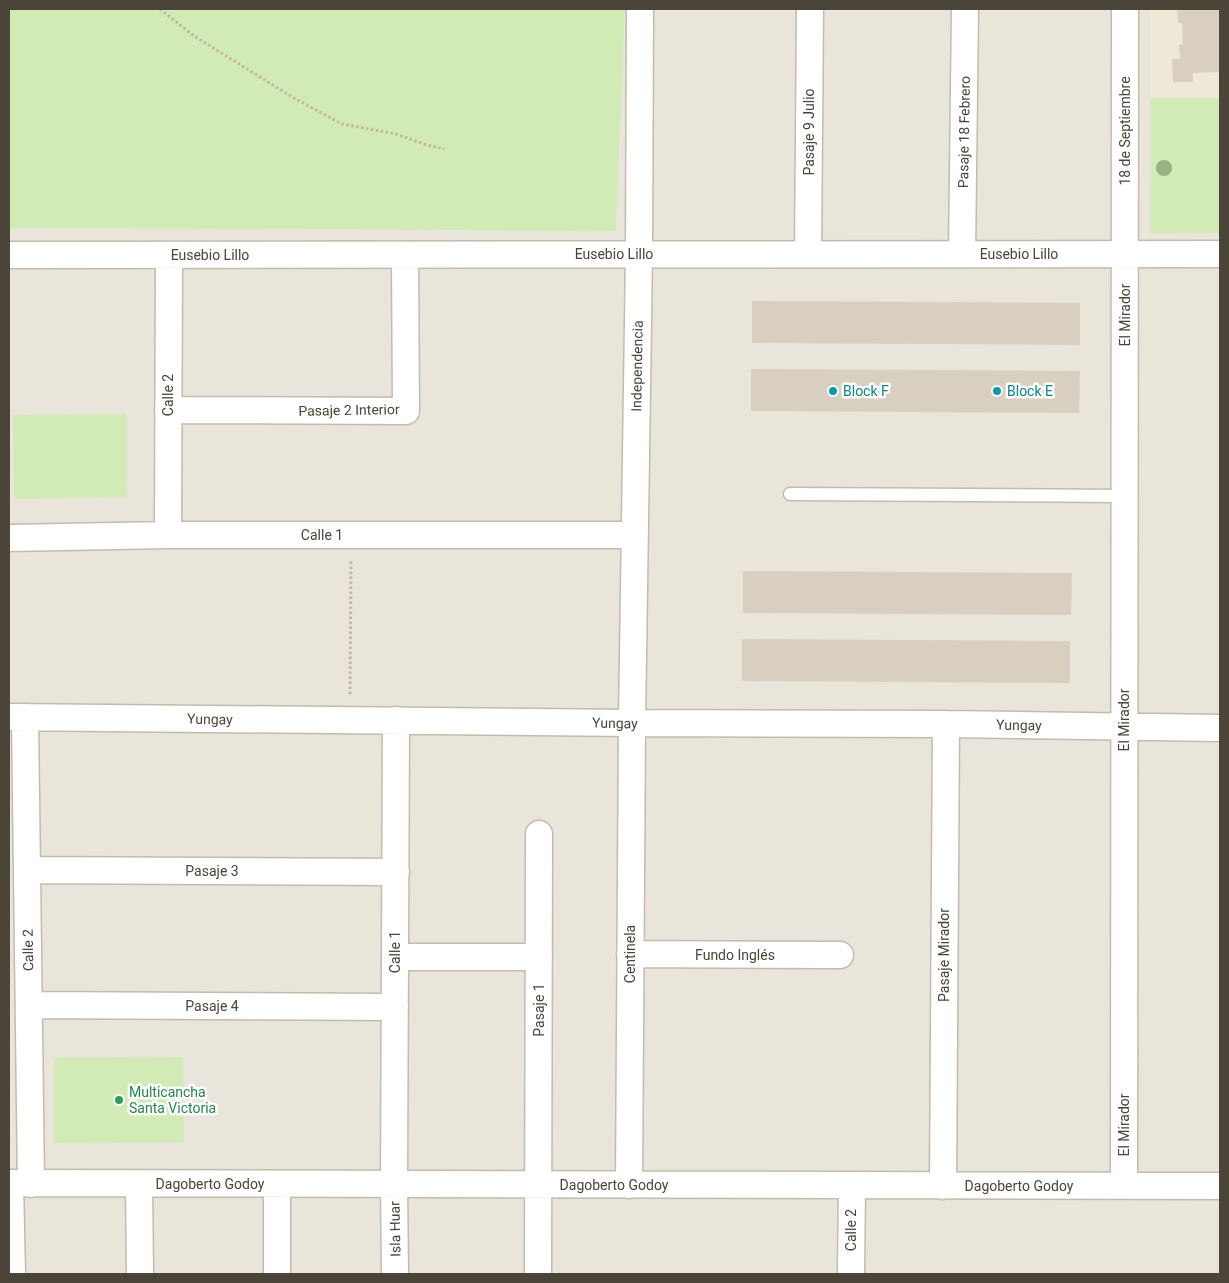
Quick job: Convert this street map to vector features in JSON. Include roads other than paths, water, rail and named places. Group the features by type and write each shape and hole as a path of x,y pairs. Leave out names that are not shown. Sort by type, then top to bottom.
{"street":[{"name":"Independencia","path":"632,723 639,254 640,9"},
{"name":"Pasaje 9 Julio","path":"808,254 810,9"},
{"name":"Pasaje 18 Febrero","path":"962,254 965,9"},
{"name":"18 de Septiembre","path":"1124,254 1125,9"},
{"name":"El Mirador","path":"1124,254 1124,1186"},
{"name":"Eusebio Lillo","path":"9,255 1220,254"},
{"name":"Calle 2","path":"168,535 169,255"},
{"name":"Pasaje 2 Interior","path":"168,410 406,411 405,255"},
{"name":"Calle 1","path":"9,538 168,535 635,535"},
{"name":"Calle 2","path":"12,1274 29,1005 18,953 27,870 17,717"},
{"name":"Yungay","path":"17,717 1220,728"},
{"name":"Calle 1","path":"394,1184 396,720"},
{"name":"Centinela","path":"629,1185 632,723"},
{"name":"Pasaje Mirador","path":"943,1186 946,724"},
{"name":"Pasaje 1","path":"538,1274 539,834"},
{"name":"Pasaje 3","path":"27,870 396,872"},
{"name":"Fundo Inglés","path":"630,954 840,956"},
{"path":"395,956 539,957"},
{"name":"Pasaje 4","path":"29,1005 395,1007"},
{"name":"Dagoberto Godoy","path":"17,1183 1220,1186"},
{"path":"139,1184 140,1274"},
{"path":"277,1184 277,1274"},
{"name":"Isla Huar","path":"394,1184 395,1274"},
{"name":"Calle 2","path":"851,1274 852,1186"}],"lane":[{"path":"790,494 1124,496"}],"place":[{"name":"Block F","path":"833,391"},
{"name":"Block E","path":"997,391"},
{"name":"Multicancha Santa Victoria","path":"119,1100"}]}
